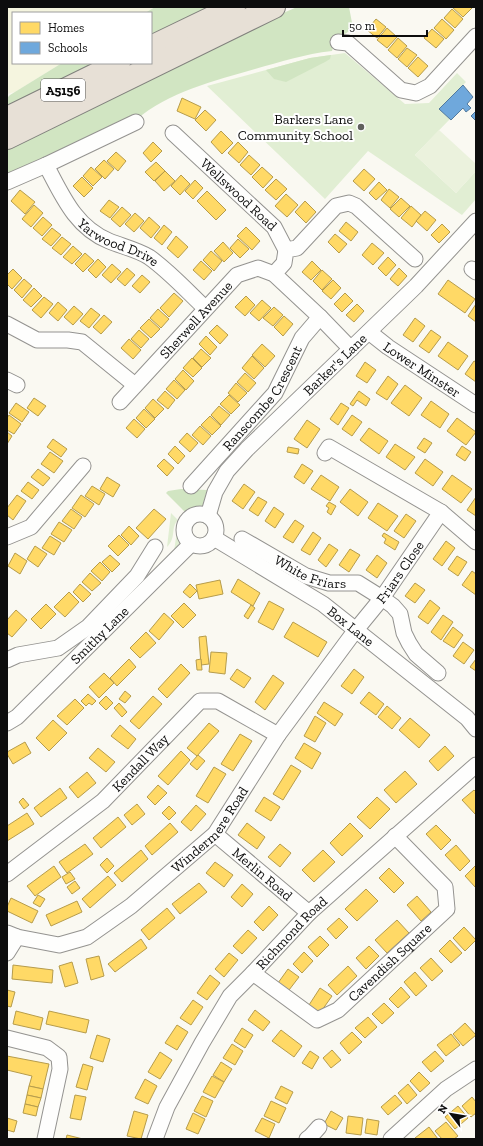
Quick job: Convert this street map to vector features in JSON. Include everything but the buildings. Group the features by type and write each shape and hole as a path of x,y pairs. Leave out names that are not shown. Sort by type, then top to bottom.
{"highway":[{"path":"152,47 234,7"},
{"name":"A5156","path":"7,138 274,7"},
{"name":"A5156","path":"7,118 117,64"}],"street":[{"path":"338,42 348,43 401,90 416,93 430,86 476,36"},
{"path":"7,182 132,128"},
{"name":"Wellswood Road","path":"173,133 180,149 274,227 286,250"},
{"name":"Yarwood Drive","path":"46,165 72,213 87,229 107,241 148,256 205,308"},
{"path":"274,274 284,263 286,250 297,248 336,206 349,204 356,206 415,259"},
{"name":"Barker's Lane","path":"208,516 215,492 227,472 247,449 416,286 476,220"},
{"name":"Sherwell Avenue","path":"120,402 236,275 258,268 274,274 320,317 351,349"},
{"name":"Ranscombe Crescent","path":"194,476 275,393 302,338 320,317"},
{"path":"7,324 37,340 68,340 82,342 135,385"},
{"name":"Lower Minster","path":"369,332 388,347 476,405"},
{"path":"329,446 441,512 476,542"},
{"path":"7,537 31,527 83,466"},
{"name":"Friars Close","path":"355,630 382,598 441,512"},
{"path":"197,514 208,516 214,524 216,534 214,538 206,545 196,546 191,544 185,537 185,523 192,516 197,514"},
{"name":"Box Lane","path":"214,538 323,604 473,719"},
{"name":"White Friars","path":"242,539 306,576 329,583 358,583 382,598 400,614 404,633 416,654 438,673"},
{"name":"Smithy Lane","path":"10,716 191,544"},
{"name":"Smithy Lane","path":"7,660 18,655 58,648 88,627 137,576 155,547"},
{"name":"Windermere Road","path":"12,935 59,945 87,937 131,906 215,834 278,735 355,630"},
{"name":"Kendall Way","path":"7,874 102,801 200,701 218,701 278,735"},
{"name":"Richmond Road","path":"155,1139 167,1107 230,996 309,914 476,765"},
{"name":"Merlin Road","path":"215,834 309,914"},
{"name":"Cavendish Square","path":"253,973 317,1020 338,1010 447,909 445,887 395,836"},
{"path":"7,953 12,935"},
{"path":"7,1038 47,1048 58,1057 60,1069 45,1139"},
{"path":"391,1139 446,1089 476,1069"}],"green space":[{"path":"7,7 155,7 147,12 12,12 12,64 60,64 15,92 7,94"},
{"path":"155,7 211,7 152,36 152,12 147,12"},
{"path":"297,7 349,7 353,28 345,34 341,40 335,41 332,51 283,61 192,88 162,102 136,120 131,117 7,174 7,148 258,24"},
{"name":"Barkers Lane Community School","path":"345,53 405,104 429,103 457,73 466,82 463,85 450,119 415,155 456,193 476,171 476,199 462,215 368,151 325,199 207,86 310,58"},
{"path":"331,55 330,59 325,62 286,82 274,79 266,70 310,58"},
{"path":"60,64 94,64 7,106 7,98"},
{"path":"439,130 476,164 476,171 456,193 415,155"},
{"path":"181,489 207,490 201,511 195,510 188,515 166,493 168,491"},
{"path":"171,513 178,520 174,526 172,540 167,547"},
{"path":"182,518 184,521 181,540 174,551 178,524"}],"place":[{"name":"Barkers Lane Community School","path":"361,127"}]}
